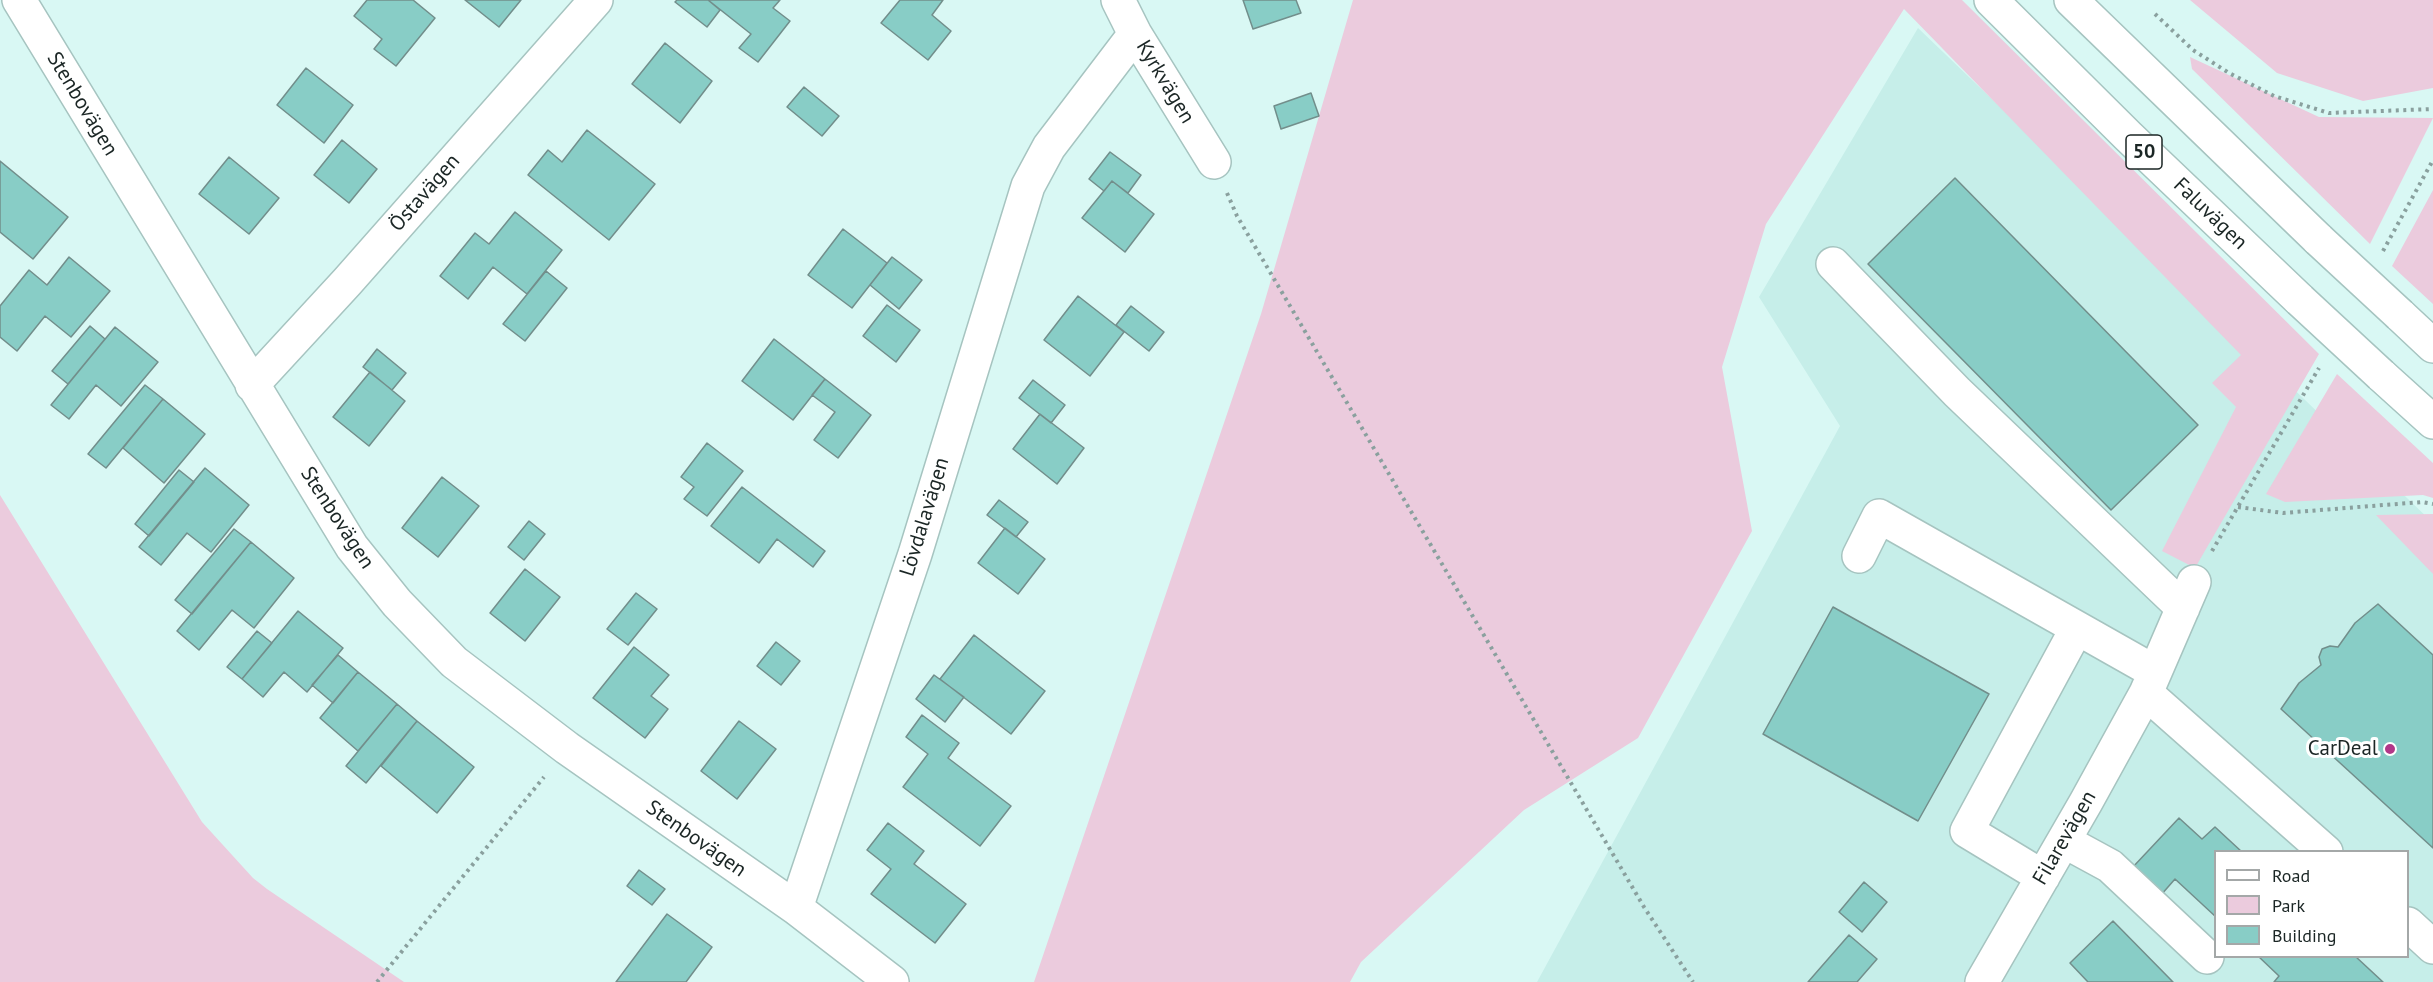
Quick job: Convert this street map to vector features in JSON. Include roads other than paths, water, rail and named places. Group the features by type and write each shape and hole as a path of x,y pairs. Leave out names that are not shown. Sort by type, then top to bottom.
{"main road":[{"name":"Stenbovägen","path":"19,0 352,547 397,603 454,662 567,748 796,908"},
{"name":"Östavägen","path":"252,385 347,282 596,0"},
{"name":"Kyrkvägen","path":"1118,0 1135,33 1214,162"},
{"name":"Faluvägen","path":"1991,0 2128,136 2300,300 2433,422"},
{"path":"2072,0 2319,240 2433,346"},
{"name":"Lövdalavägen","path":"796,908 915,554 1028,186 1049,147 1135,33"},
{"name":"Filarevägen","path":"1833,264 1957,392 2189,595 2151,682 2064,841 1982,982"},
{"path":"1859,556 1879,516 2077,628 2151,682 2324,850"},
{"path":"2043,877 1967,831 2077,628"},
{"path":"2064,841 2110,866 2208,957"},
{"path":"796,908 892,982"},
{"path":"2409,925 2433,947"}],"place":[{"name":"CarDeal","path":"2390,749"}]}
